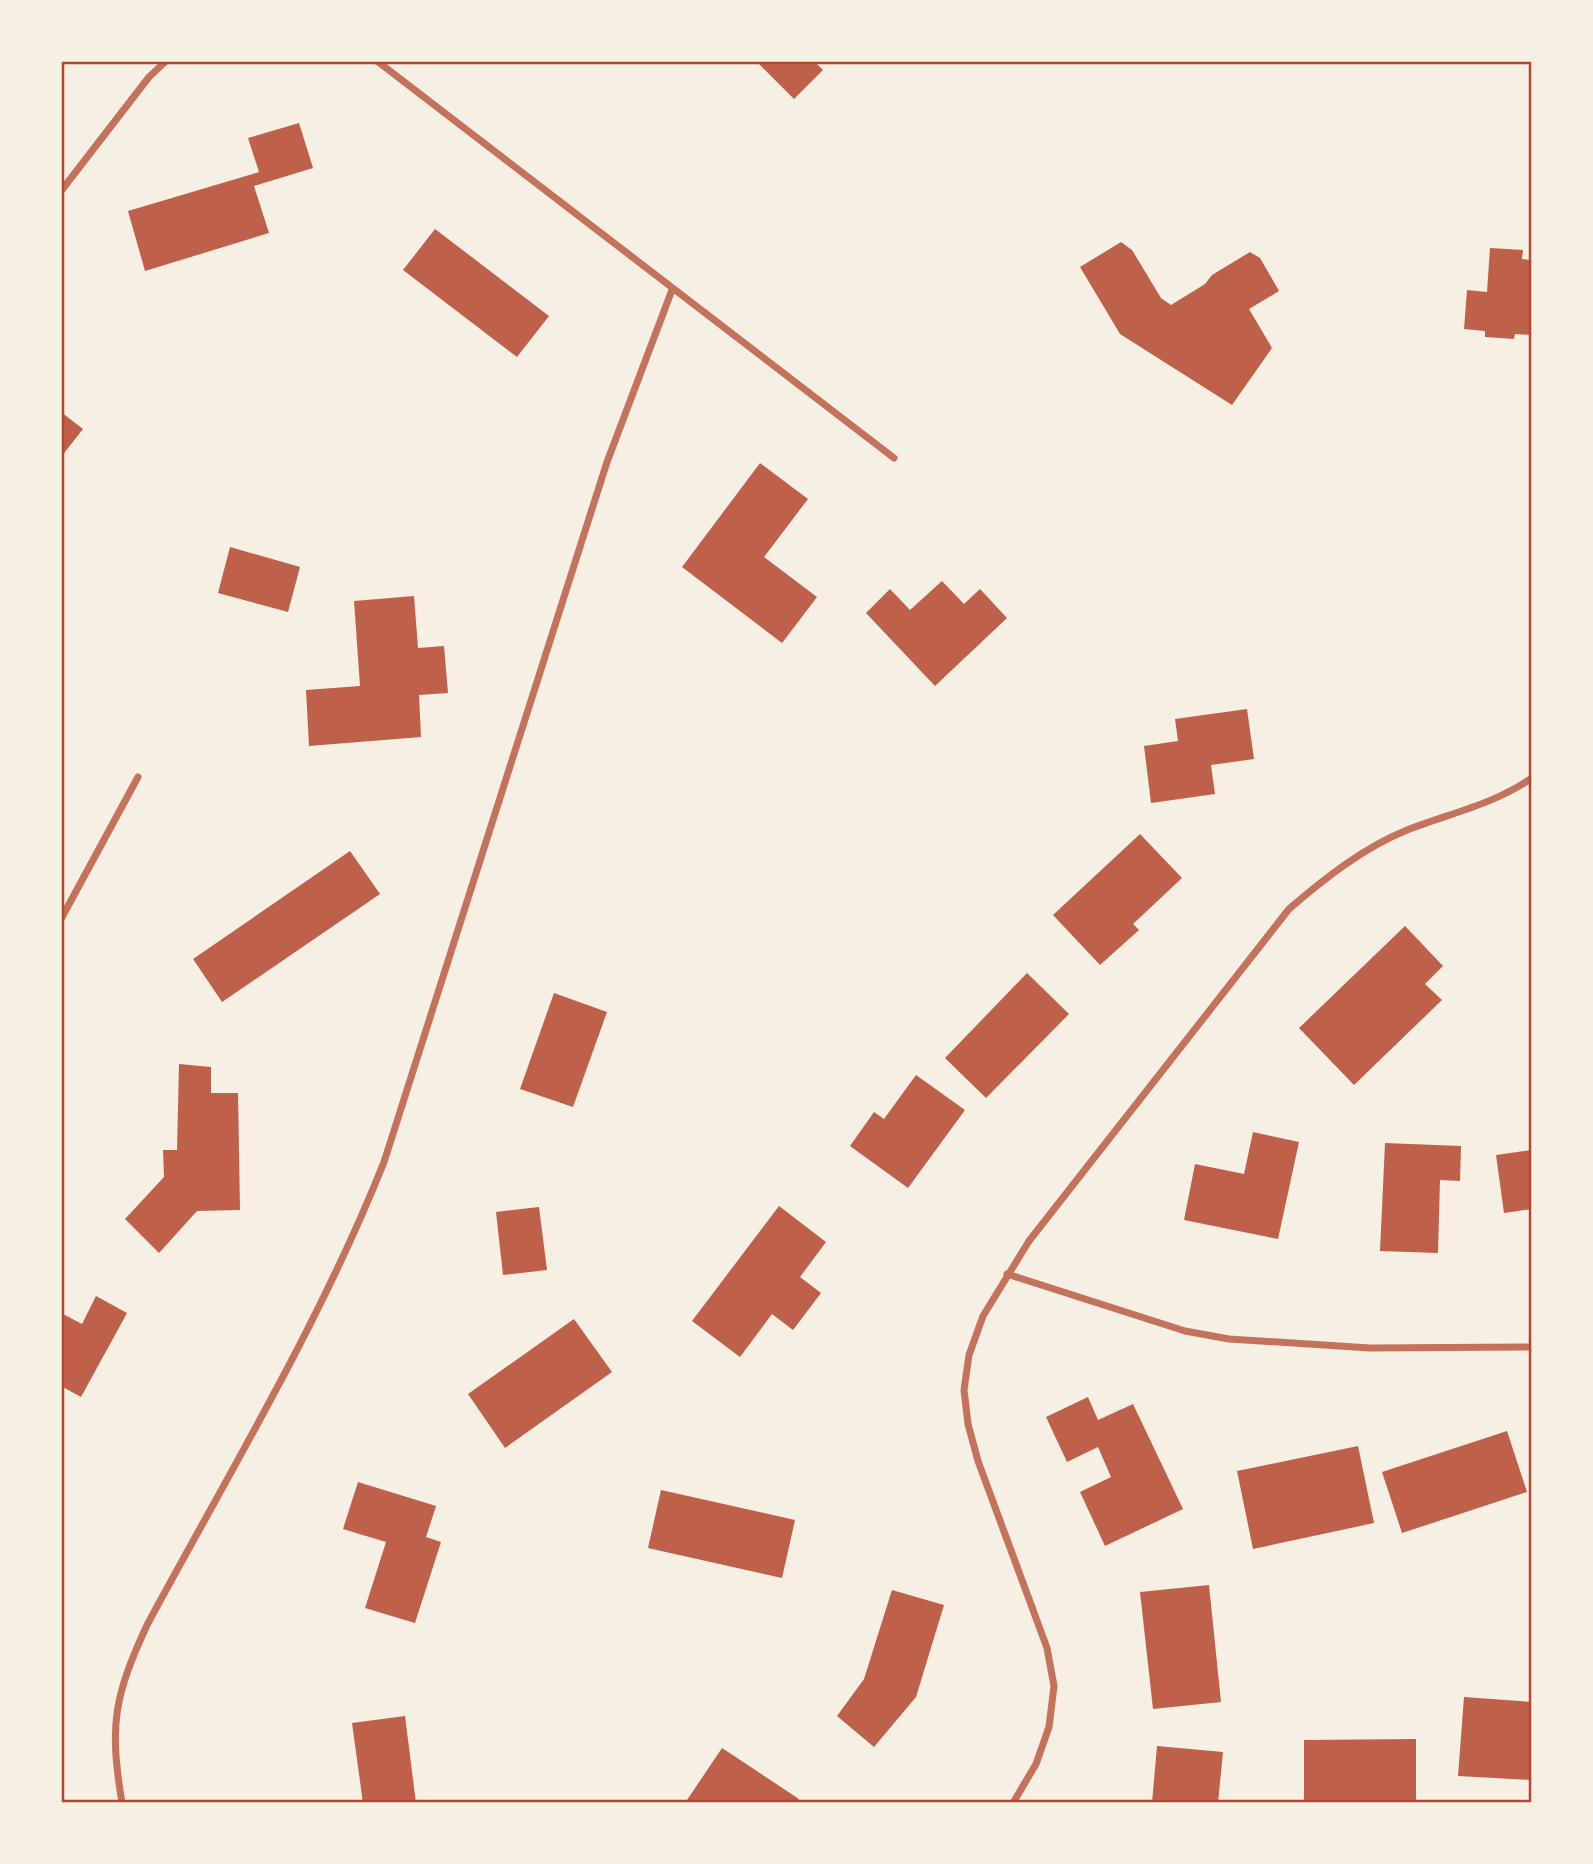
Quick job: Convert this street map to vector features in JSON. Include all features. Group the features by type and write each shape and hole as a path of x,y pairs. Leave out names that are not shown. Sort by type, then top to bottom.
{"street":[{"path":"61,191 149,77 166,61"},
{"path":"377,61 894,458"},
{"path":"122,1803 114,1719 124,1675 147,1625 358,1228 384,1162 607,463 672,290"},
{"path":"61,919 138,778"},
{"path":"1013,1803 1036,1764 1049,1727 1054,1686 1047,1648 978,1461 968,1424 964,1390 969,1355 983,1316 1029,1241 1289,908 1321,881 1370,848 1406,831 1492,802 1532,778"},
{"path":"1007,1274 1185,1331 1229,1339 1370,1348 1532,1347"}],"building":[{"path":"756,61 814,61 823,70 794,99"},
{"path":"299,123 313,168 254,186 269,233 145,271 128,211 259,172 248,138"},
{"path":"435,229 549,316 517,357 403,270"},
{"path":"1121,242 1132,250 1161,298 1171,305 1250,252 1260,258 1279,291 1249,309 1272,348 1232,405 1120,334 1080,267"},
{"path":"1490,248 1523,250 1522,259 1532,260 1532,335 1515,334 1514,339 1485,337 1485,331 1464,329 1467,290 1487,292"},
{"path":"61,412 83,429 61,457"},
{"path":"760,463 808,499 764,557 817,597 782,643 682,567"},
{"path":"230,547 300,567 288,612 218,593"},
{"path":"942,581 964,604 980,589 1007,618 935,686 866,613 890,589 910,610"},
{"path":"414,596 418,648 444,646 448,693 419,695 421,737 309,746 306,690 360,686 354,601"},
{"path":"1247,709 1254,759 1211,765 1215,794 1151,803 1144,746 1178,741 1175,719"},
{"path":"1140,834 1182,878 1133,924 1139,930 1100,965 1053,915"},
{"path":"350,851 380,894 222,1002 193,959"},
{"path":"1405,926 1443,966 1425,984 1442,1000 1354,1085 1299,1028"},
{"path":"1027,973 1069,1014 986,1098 945,1058"},
{"path":"554,993 607,1012 573,1107 520,1089"},
{"path":"179,1064 211,1067 211,1093 238,1093 240,1210 197,1211 159,1253 125,1219 164,1177 163,1150 177,1150"},
{"path":"916,1075 965,1110 908,1188 850,1146 874,1112 884,1119"},
{"path":"1253,1132 1299,1142 1278,1239 1184,1220 1195,1164 1244,1174"},
{"path":"1385,1143 1461,1146 1460,1181 1440,1180 1438,1253 1380,1251"},
{"path":"1532,1150 1532,1209 1504,1213 1496,1155"},
{"path":"779,1206 826,1242 800,1277 821,1293 793,1330 772,1314 740,1357 692,1321"},
{"path":"539,1207 547,1270 503,1275 496,1212"},
{"path":"96,1296 127,1313 81,1397 61,1386 61,1313 82,1324"},
{"path":"574,1319 612,1372 505,1448 468,1394"},
{"path":"1088,1397 1098,1420 1133,1404 1183,1509 1105,1546 1080,1492 1111,1477 1098,1447 1067,1462 1046,1417"},
{"path":"1507,1431 1527,1492 1402,1533 1382,1472"},
{"path":"1358,1446 1374,1523 1253,1549 1237,1471"},
{"path":"358,1482 436,1506 426,1537 441,1542 415,1623 365,1608 386,1542 343,1529"},
{"path":"661,1490 795,1520 782,1578 648,1548"},
{"path":"1209,1585 1221,1702 1153,1709 1140,1592"},
{"path":"892,1590 944,1605 916,1697 874,1747 837,1716 864,1679"},
{"path":"1464,1697 1532,1702 1532,1780 1458,1776"},
{"path":"405,1716 416,1803 363,1803 352,1723"},
{"path":"1416,1739 1416,1803 1304,1803 1304,1740"},
{"path":"1157,1746 1223,1752 1218,1803 1152,1803"},
{"path":"722,1748 799,1799 796,1803 691,1803 687,1800"}]}
